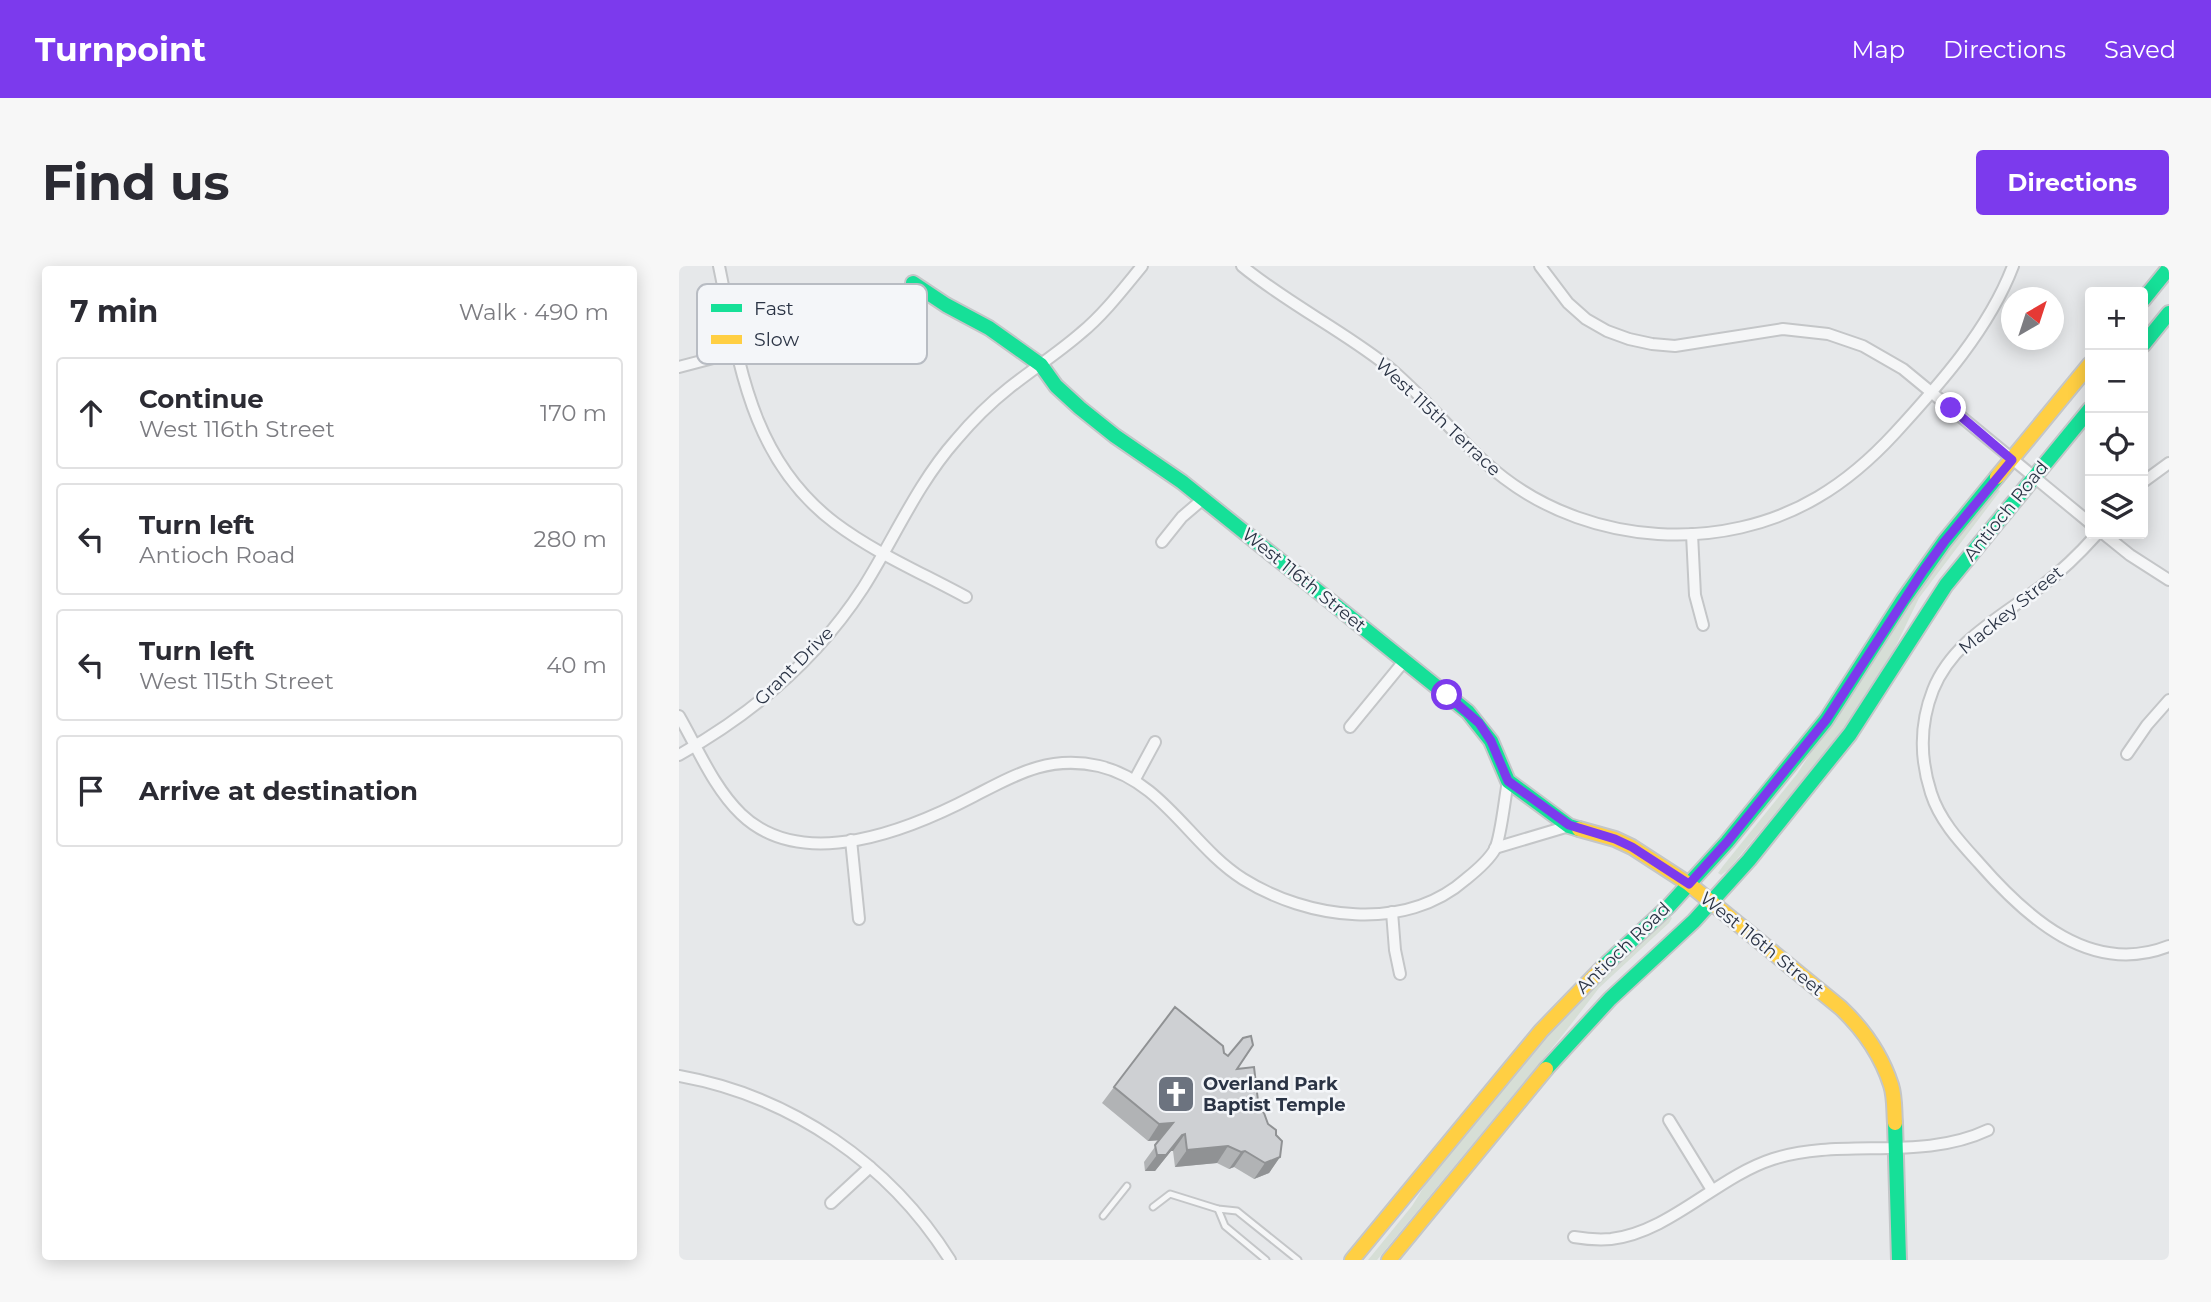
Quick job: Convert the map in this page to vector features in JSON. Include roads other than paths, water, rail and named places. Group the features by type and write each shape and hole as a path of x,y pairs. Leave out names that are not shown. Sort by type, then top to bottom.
{"main road":[{"path":"2148,294 2169,268"},
{"path":"927,292 989,327 1041,365"},
{"path":"2148,339 2169,313"},
{"name":"West 116th Street","path":"1041,365 1056,386 1080,408 1203,499 1468,712 1491,741 1508,781 1569,825 1624,843 1689,884 1859,1025 1873,1044 1892,1087 1897,1147 1899,1260"},
{"name":"Antioch Road","path":"1352,1260 1541,1031 1588,981 1646,928 1727,842 1826,720 1930,562 2085,370"},
{"name":"Antioch Road","path":"1389,1260 1573,1037 1712,902 1749,860 1832,758 1870,705 1946,585 2087,413"}],"street":[{"path":"719,266 723,284"},
{"name":"Grant Drive","path":"679,755 755,705 817,649 847,611 932,470 955,440 1008,388 1084,331 1142,266"},
{"name":"West 115th Terrace","path":"1242,266 1385,364 1478,456 1533,497 1569,514 1606,526 1664,536 1715,533 1750,525 1816,498 1847,478 1875,454 1986,322 2002,294 2013,266"},
{"path":"1540,266 1568,303 1586,319 1629,339 1675,345 1783,330 1828,334 1877,352 1903,369 2085,519"},
{"path":"679,367 697,362"},
{"path":"739,364 752,411 764,439 783,470 807,498 834,522 884,553 966,597"},
{"path":"2148,478 2169,463"},
{"path":"1162,542 1182,517 1203,499"},
{"path":"1692,534 1695,595 1703,625"},
{"name":"Mackey Street","path":"2092,539 2067,565 1960,649 1938,679 1925,716 1923,754 1931,794 1951,831 1993,879 2047,927 2070,942 2089,949 2118,954 2169,946"},
{"path":"2110,539 2169,580"},
{"path":"1350,727 1405,660"},
{"path":"2127,754 2147,725 2169,701"},
{"path":"679,716 721,791 742,815 759,828 779,837 820,843 887,834 916,824 1020,773 1049,764 1072,763 1101,767 1135,779 1224,865 1242,878 1268,893 1299,905 1329,912 1392,912 1424,905 1460,885 1495,848 1508,781"},
{"path":"1135,779 1155,742"},
{"path":"1495,848 1569,825"},
{"path":"851,840 859,919"},
{"path":"1392,912 1400,974"},
{"path":"679,1076 736,1090 767,1102 822,1130 891,1185 915,1210 950,1260"},
{"path":"1669,1120 1712,1190"},
{"path":"1574,1237 1611,1239 1627,1235 1665,1219 1746,1170 1798,1153 1932,1147 1988,1130"},
{"path":"831,1203 870,1167"}],"lane":[{"path":"1103,1216 1127,1186"},
{"path":"1153,1207 1170,1194 1237,1212 1299,1260"},
{"path":"1218,1209 1225,1226 1266,1260"}],"place":[{"name":"Overland Park Baptist Temple","path":"1176,1094"}]}
